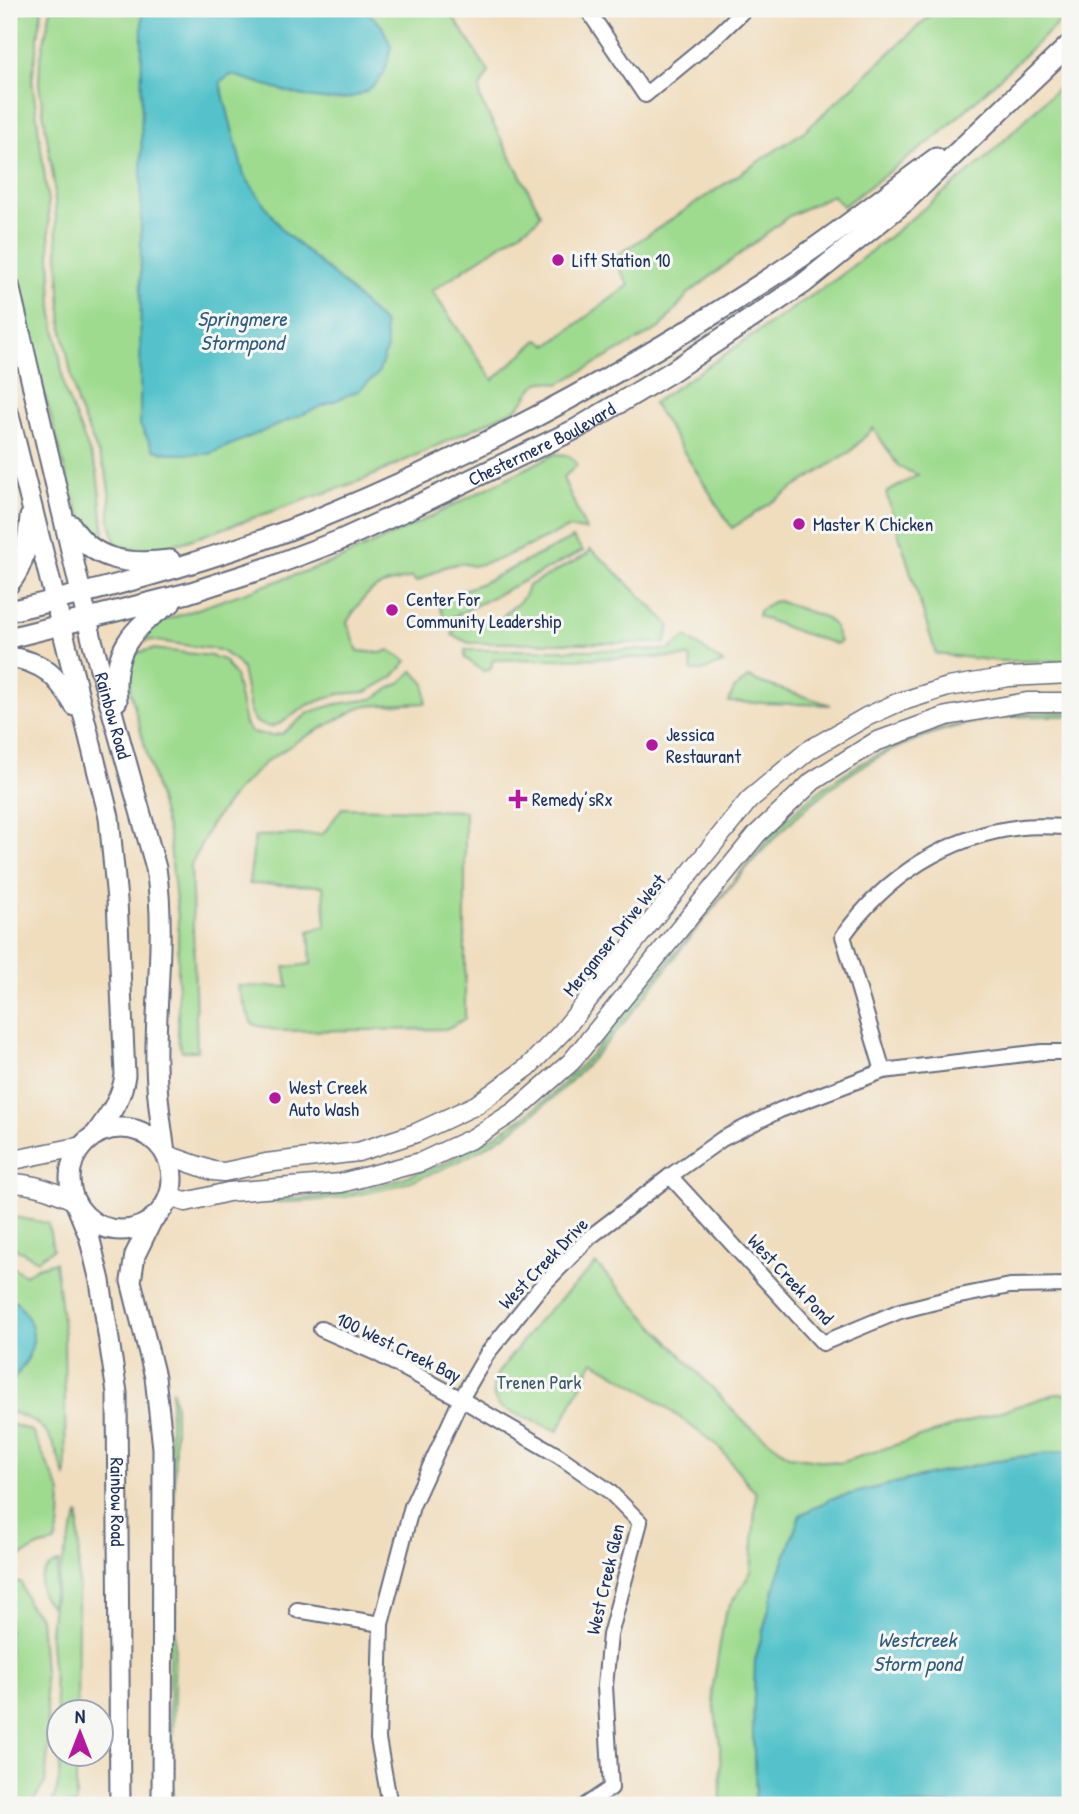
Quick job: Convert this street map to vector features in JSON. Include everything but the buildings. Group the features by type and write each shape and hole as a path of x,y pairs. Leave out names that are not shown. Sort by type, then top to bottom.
{"main road":[{"name":"Chestermere Boulevard","path":"9,638 188,593 266,568 338,541 576,429 671,372 803,284 905,202 1070,44"},
{"name":"Chestermere Boulevard","path":"9,611 82,594 216,555 312,521 518,427 591,387 800,258 999,112"},
{"name":"Rainbow Road","path":"9,285 87,619 151,847 159,887 161,949 156,1045 157,1085 166,1154"},
{"name":"Rainbow Road","path":"9,415 109,817 117,900 119,984 125,1060 120,1097 88,1140"},
{"path":"9,584 14,578 28,541 32,502"},
{"path":"64,513 80,541 102,555 131,562 154,562 216,555"},
{"path":"128,771 115,685 117,660 127,640 154,614 188,593"},
{"path":"9,657 41,665 52,673 83,719"},
{"path":"153,1218 131,1229 106,1228 94,1222 76,1203 70,1188 70,1173 74,1158 88,1140 109,1129 139,1131 152,1138 166,1154 171,1171 168,1197 153,1218 135,1255 131,1281 155,1377 163,1448 162,1805"},
{"name":"Rainbow Road","path":"76,1203 89,1236 100,1281 117,1393 120,1805"}],"street":[{"path":"587,9 645,95 717,36 745,9"},
{"name":"Merganser Drive West","path":"166,1154 213,1171 224,1172 274,1162 358,1152 416,1133 476,1105 528,1068 562,1032 749,800 808,750 897,703 969,682 1070,674"},
{"path":"168,1197 186,1202 228,1192 322,1186 377,1175 421,1162 473,1138 515,1111 572,1062 757,834 779,810 813,781 875,743 947,716 1027,702 1070,702"},
{"path":"866,717 875,743"},
{"path":"883,1071 843,936 860,913 912,867 947,847 1001,830 1070,827"},
{"path":"655,917 677,934"},
{"name":"West Creek Drive","path":"390,1805 378,1739 381,1624 412,1506 461,1399 487,1354 538,1290 590,1237 670,1176 722,1139 780,1110 883,1071 1042,1052 1070,1052"},
{"path":"499,1090 515,1111"},
{"path":"9,1161 88,1140"},
{"name":"West Creek Pond","path":"670,1176 823,1343 900,1311 955,1297 1010,1286 1070,1285"},
{"path":"9,1183 47,1188 76,1203"},
{"name":"100 West Creek Bay","path":"321,1329 376,1353 461,1399"},
{"name":"West Creek Glen","path":"461,1399 559,1456 609,1491 640,1522 610,1635 605,1686 611,1788 586,1805"},
{"path":"297,1610 381,1624"}],"green space":[{"path":"19,9 42,9 32,80 48,202 52,308 65,391 97,471 105,542 98,537 95,539 85,525 72,495 33,352 17,279 9,224 9,73"},
{"path":"51,9 448,9 489,72 480,87 480,99 541,214 536,221 432,291 493,380 538,340 549,345 629,285 613,258 806,130 937,9 1070,9 1070,12 939,135 843,206 832,195 789,216 688,294 661,327 559,384 537,384 513,410 365,479 184,542 142,550 116,546 110,522 106,472 77,404 62,327 54,183 39,84 40,61"},
{"path":"1070,76 1070,661 999,661 936,654 886,493 918,475 899,467 873,428 851,451 732,528 653,403 839,277 984,160"},
{"path":"555,454 568,456 577,465 563,478 586,530 568,528 497,560 473,566 461,563 444,567 416,582 412,577 375,589 364,598 347,622 358,651 381,653 389,650 407,661 393,677 366,692 339,694 308,705 270,727 257,723 251,715 242,669 236,661 220,650 149,640 138,644 136,639 163,621 338,560"},
{"path":"573,538 583,551 445,621 440,606 461,591"},
{"path":"590,549 670,625 665,643 469,643 452,635 466,619 499,622 506,612 519,603 528,586 588,554"},
{"path":"778,601 824,617 833,624 840,642 836,644 758,616 759,611"},
{"path":"686,637 723,663 702,671 692,671 690,657 493,660 490,670 483,671 465,658 465,650 669,650"},
{"path":"153,649 224,660 235,676 245,724 251,732 273,736 283,733 310,712 337,704 372,699 401,682 413,671 425,684 426,703 363,706 299,740 267,761 237,790 210,826 191,865 197,1051 182,1051 178,1041 178,919 169,837 130,690 133,657 136,653"},
{"path":"749,677 831,705 729,702 734,689"},
{"path":"1070,712 1070,716 1001,718 940,731 886,753 838,782 795,818 756,858 590,1061 528,1118 480,1150 419,1178 353,1196 298,1202 224,1202 240,1199 307,1198 356,1191 441,1165 488,1140 525,1116 553,1093 591,1055 778,827 842,775 912,739 949,727 988,719 1028,714"},
{"path":"342,808 465,811 465,1019 446,1029 278,1031 252,1024 237,986 288,987 284,967 311,964 309,931 326,926 323,886 249,884 255,836 323,834"},
{"path":"9,1216 48,1223 53,1249 37,1260 9,1245"},
{"path":"55,1262 64,1335 66,1478 53,1444 42,1428 34,1421 9,1412 9,1386 29,1357 16,1301 9,1303 9,1269 14,1268 25,1275 37,1267"},
{"name":"Trenen Park","path":"596,1264 745,1423 790,1456 839,1463 1055,1394 1070,1394 1070,1451 1009,1458 915,1478 831,1499 800,1515 775,1586 755,1661 753,1734 756,1791 753,1805 721,1805 720,1745 712,1692 725,1613 751,1572 756,1493 718,1446 644,1391 593,1361 558,1431 499,1407 494,1397 493,1387 497,1374 541,1318"},
{"path":"172,1389 175,1406 176,1580 172,1784 174,1805 169,1805 170,1421"},
{"path":"14,1425 32,1431 61,1493 60,1523 55,1543 41,1546 11,1561 9,1582 9,1427"},
{"path":"79,1513 77,1699 56,1699 51,1653 51,1619 60,1573"},
{"path":"59,1563 51,1606 42,1594 40,1582 46,1570"},
{"path":"9,1582 21,1582 28,1605 40,1617 46,1699 46,1769 45,1783 31,1805 9,1805"},
{"path":"76,1769 76,1805 50,1805 57,1789 60,1770"}],"water":[{"name":"Springmere Stormpond","path":"142,9 365,9 382,26 391,46 382,76 367,90 350,98 330,100 310,97 231,75 220,82 244,175 283,231 343,283 384,324 387,348 378,374 358,391 209,454 175,454 154,450 140,425"},
{"path":"16,1301 31,1324 33,1334 29,1354 9,1386 9,1303"},
{"name":"Westcreek Storm pond","path":"1070,1451 1070,1805 753,1805 756,1791 753,1734 755,1661 775,1586 800,1515 831,1499 915,1478 1009,1458"}],"place":[{"name":"Lift Station 10","path":"558,260"},
{"name":"Master K Chicken","path":"799,524"},
{"name":"Center For Community Leadership","path":"392,610"},
{"name":"Jessica Restaurant","path":"652,745"},
{"name":"Remedy’sRx","path":"518,799"},
{"name":"West Creek Auto Wash","path":"275,1098"}]}
